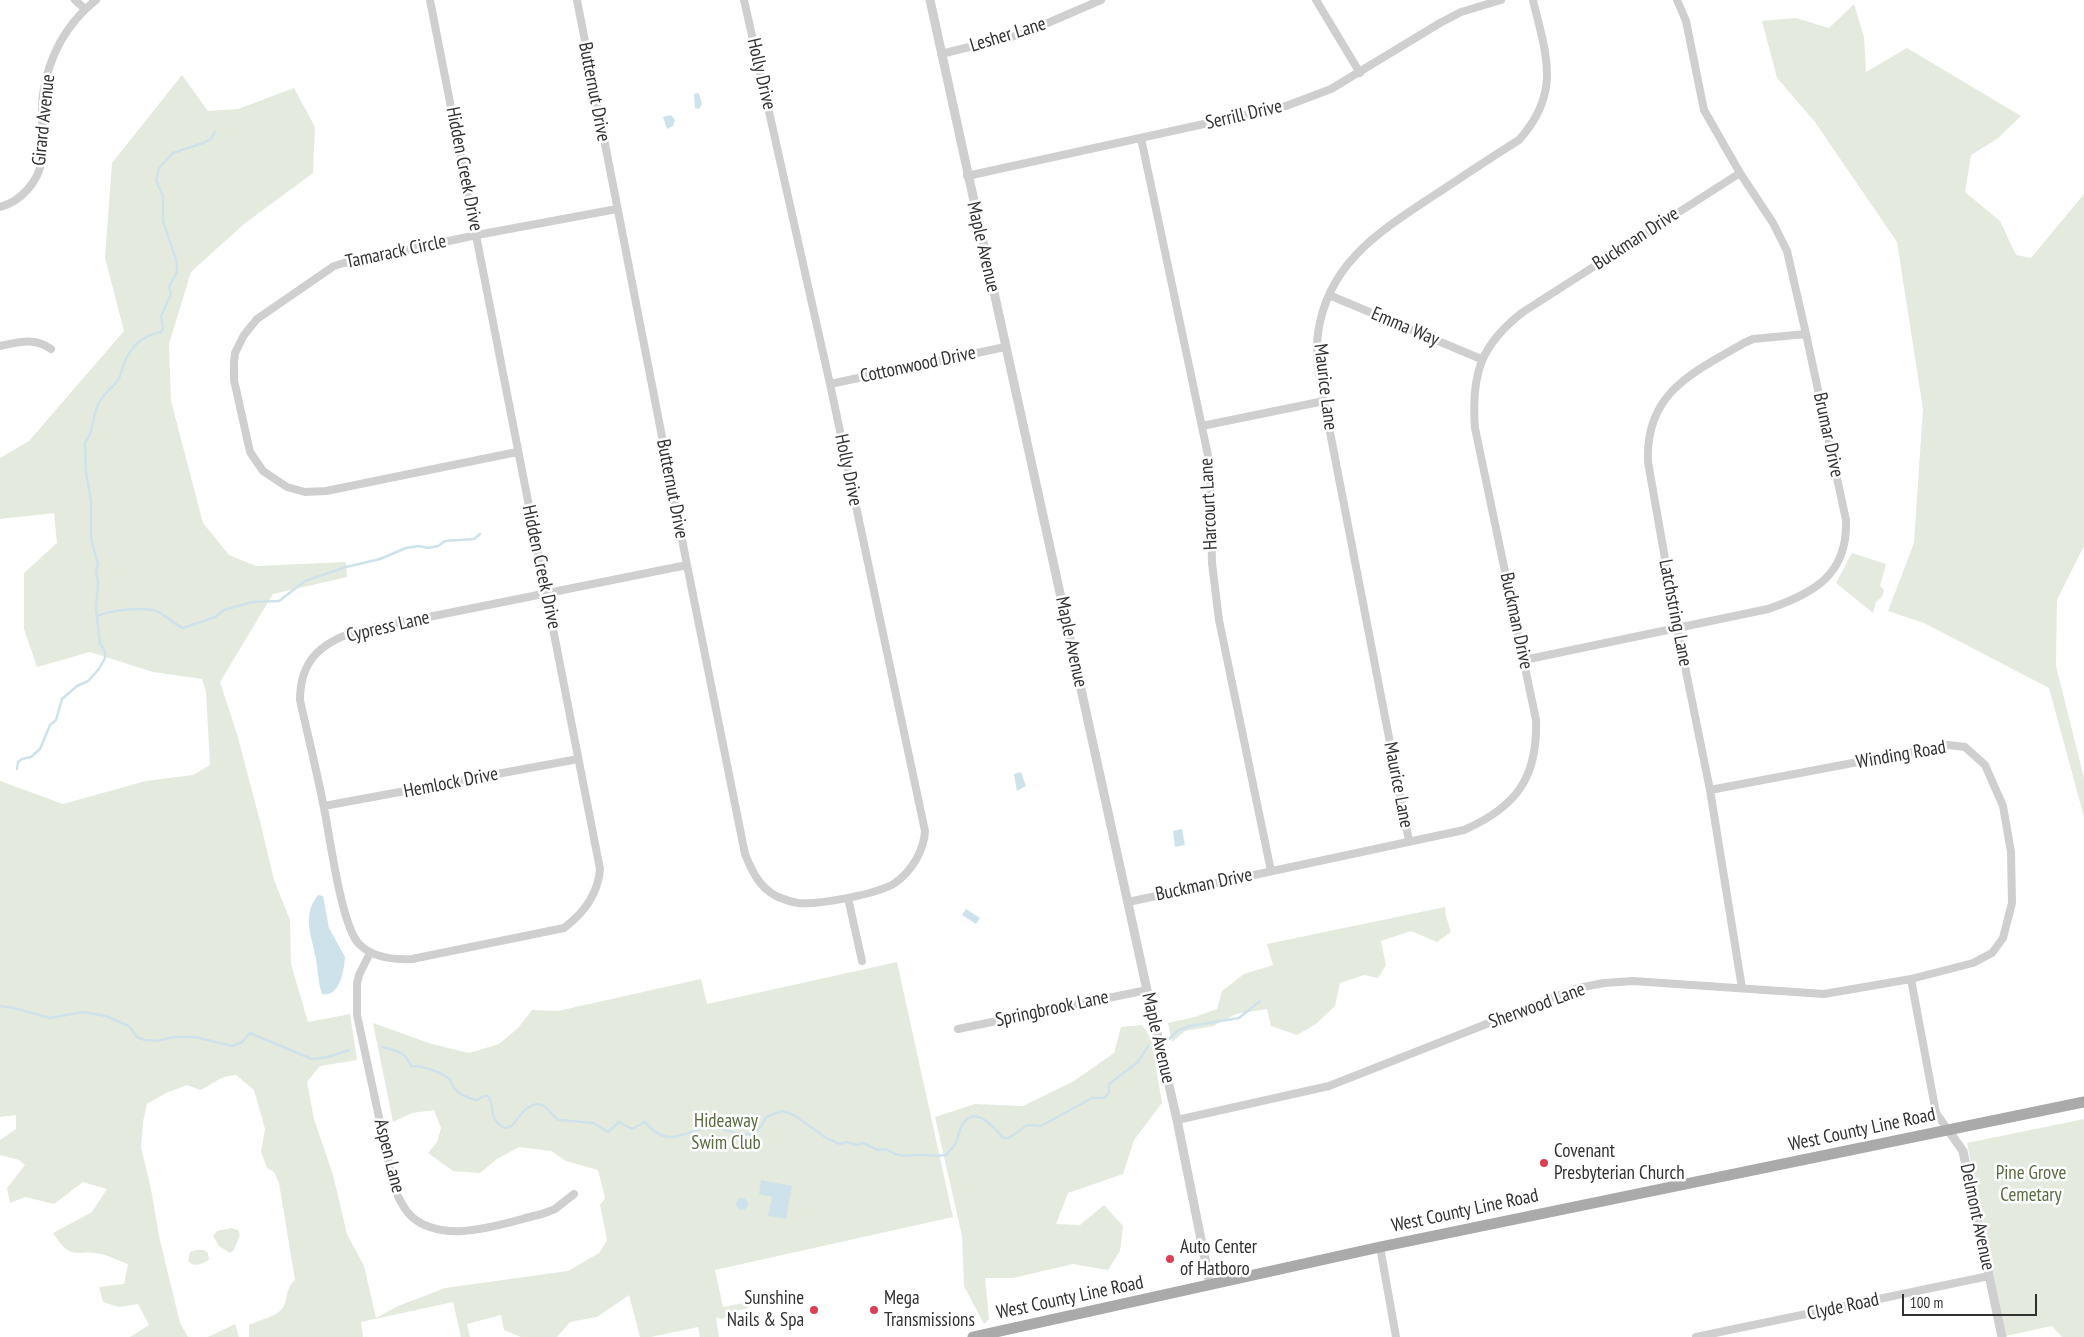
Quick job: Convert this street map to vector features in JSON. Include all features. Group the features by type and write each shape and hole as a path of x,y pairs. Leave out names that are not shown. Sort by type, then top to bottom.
{"main road":[{"name":"West County Line Road","path":"973,1337 1380,1247 2084,1102"}],"street":[{"path":"75,0 85,9"},
{"name":"Girard Avenue","path":"0,207 13,203 21,197 38,176 44,154 43,95 50,65 59,43 67,30 85,9 96,0"},
{"name":"Hidden Creek Drive","path":"370,953 397,960 412,959 564,928 583,912 595,891 600,869 548,593 518,452 430,0"},
{"name":"Butternut Drive","path":"577,0 745,854 756,878 774,895 785,900 809,903 848,898"},
{"name":"Holly Drive","path":"744,0 830,384 924,831 921,850 898,880 883,888 848,898"},
{"name":"Maple Avenue","path":"930,0 1146,990 1177,1120 1210,1284"},
{"name":"Lesher Lane","path":"941,54 1022,34 1101,0"},
{"path":"1316,0 1360,73"},
{"name":"Serrill Drive","path":"967,176 1286,106 1331,89 1440,23 1462,12 1501,0"},
{"name":"Maurice Lane","path":"1408,841 1324,401 1317,355 1322,314 1336,279 1362,247 1376,235 1519,140 1529,129 1543,102 1548,72 1547,57 1533,0"},
{"name":"Brumar Drive","path":"1524,660 1768,609 1807,594 1826,580 1844,548 1846,520 1787,251 1781,238 1712,127 1701,103 1686,21 1677,0"},
{"name":"Harcourt Lane","path":"1141,138 1202,426 1211,481 1212,563 1218,620 1271,871"},
{"name":"Buckman Drive","path":"1128,902 1464,830 1494,816 1505,807 1524,784 1530,771 1537,742 1536,720 1475,428 1474,392 1481,359 1500,331 1523,312 1740,173"},
{"name":"Tamarack Circle","path":"518,452 326,491 305,492 296,490 271,478 255,462 250,452 234,380 236,353 251,325 334,266 356,259 617,209"},
{"name":"Emma Way","path":"1329,294 1481,359"},
{"name":"Latchstring Lane","path":"1742,988 1710,790 1677,627 1648,462 1648,439 1655,414 1676,386 1753,339 1806,334"},
{"path":"0,346 32,341 44,343 51,348"},
{"name":"Cottonwood Drive","path":"830,384 1005,347"},
{"path":"1202,426 1324,401"},
{"name":"Cypress Lane","path":"370,953 358,943 346,918 324,806 300,700 300,684 312,658 320,648 330,641 354,632 687,566"},
{"name":"Winding Road","path":"1710,790 1948,745 1965,747 1985,765 2003,806 2011,852 2012,903 2008,926 1998,946 1992,953 1983,958 1972,963 1911,979"},
{"name":"Hemlock Drive","path":"324,806 578,759"},
{"path":"848,898 862,961"},
{"name":"Aspen Lane","path":"370,953 356,984 357,1015 394,1186 399,1198 411,1216 438,1230 457,1233 542,1214 555,1209 574,1194"},
{"path":"1911,979 1936,1113 1948,1130"},
{"name":"Sherwood Lane","path":"1177,1120 1329,1086 1578,988 1604,983 1634,982 1824,994 1911,979"},
{"name":"Springbrook Lane","path":"958,1029 1146,990"},
{"name":"Delmont Avenue","path":"1948,1130 1963,1151 2002,1337"},
{"path":"1380,1247 1396,1337"},
{"name":"Clyde Road","path":"1696,1337 1990,1276"}],"green space":[{"path":"1854,4 1864,37 1866,72 1907,48 2021,116 1997,139 1971,155 1965,192 2000,221 2016,255 2031,258 2084,194 2084,546 2057,600 2056,666 2084,778 2084,817 2049,688 1924,623 1888,611 1914,543 1923,409 1897,242 1815,122 1777,78 1762,21 1796,18 1829,28"},
{"name":"Hideaway Swim Club","path":"182,75 208,111 238,109 294,88 315,127 313,173 244,224 191,272 169,344 171,401 203,523 229,555 256,566 346,562 347,577 273,594 220,682 237,734 274,880 290,920 291,964 308,1022 350,1014 357,1060 320,1066 307,1082 314,1119 333,1175 347,1234 364,1266 376,1318 398,1306 445,1288 568,1271 599,1253 607,1240 600,1205 605,1198 598,1170 566,1161 551,1151 519,1147 497,1159 480,1173 453,1171 428,1153 437,1142 441,1128 434,1110 412,1113 393,1122 373,1023 432,1044 469,1053 499,1044 518,1028 532,1010 558,1011 701,979 707,1004 897,962 953,1217 715,1270 723,1307 749,1302 748,1308 736,1311 722,1319 716,1317 719,1337 700,1337 698,1327 651,1337 640,1337 629,1295 597,1317 570,1322 557,1337 521,1337 504,1330 501,1315 467,1324 470,1337 461,1337 453,1302 361,1322 363,1337 249,1337 249,1325 282,1309 289,1287 295,1280 279,1183 274,1172 267,1168 261,1152 265,1129 254,1090 236,1075 229,1076 200,1090 187,1085 166,1093 147,1104 141,1147 159,1236 180,1323 188,1337 130,1337 149,1325 138,1304 119,1307 103,1302 99,1287 124,1284 128,1264 101,1254 70,1251 59,1242 53,1233 92,1212 107,1189 83,1182 54,1204 25,1197 10,1203 7,1188 25,1165 19,1160 0,1155 0,1140 16,1129 16,1115 0,1117 0,781 63,804 146,781 193,775 210,765 206,692 202,679 153,672 90,652 37,667 24,629 24,573 57,543 54,513 0,519 0,458 29,441 124,331 105,258 112,163"},
{"path":"1852,553 1886,564 1880,586 1884,590 1882,597 1876,602 1873,613 1836,583"},
{"path":"1445,907 1451,932 1437,942 1411,931 1381,941 1386,965 1378,978 1364,975 1340,983 1335,1006 1316,1024 1297,1035 1271,1026 1267,1009 1236,1014 1213,1026 1185,1031 1172,1042 1168,1023 1195,1017 1217,1009 1222,991 1244,974 1273,965 1267,944"},
{"path":"1142,1025 1151,1038 1162,1103 1134,1140 1123,1174 1068,1193 1056,1224 1080,1225 1104,1205 1123,1226 1120,1251 1108,1270 1073,1264 1013,1278 985,1278 989,1319 984,1324 964,1286 962,1236 935,1117 975,1104 1023,1106 1074,1081 1114,1053 1121,1027"},
{"name":"Pine Grove Cemetary","path":"2084,1119 2084,1337 2062,1337 2052,1326 2006,1336 1967,1143"},
{"path":"231,1228 238,1230 240,1235 234,1250 230,1253 219,1246 213,1236 217,1231"},
{"path":"204,1250 208,1253 209,1260 198,1265 190,1263 188,1261 190,1252"},
{"path":"235,1324 239,1337 207,1337 210,1336"}],"water":[{"path":"697,93 702,104 699,109 695,108 694,94"},
{"path":"671,115 675,120 673,126 667,129 663,117"},
{"path":"1021,772 1026,786 1017,791 1014,774"},
{"path":"1182,829 1185,845 1175,847 1173,831"},
{"path":"318,895 323,896 329,928 345,957 340,982 333,992 328,994 322,994 309,926 310,911"},
{"path":"966,909 980,918 976,924 962,915"},
{"path":"761,1180 792,1186 786,1219 768,1216 772,1197 759,1194"},
{"path":"744,1198 747,1199 747,1209 740,1210 737,1209 736,1202 737,1199"}],"waterway":[{"path":"17,769 18,762 31,757 40,749 50,725 56,720 62,699 77,686 88,681 99,669 105,658 105,651 100,644 96,609 98,583 96,570 98,565 91,538 91,501 86,472 85,442 90,434 99,403 119,378 129,353 137,343 148,336 161,332 163,328 161,316 171,294 169,287 177,272 177,263 163,221 163,196 156,180 159,168 173,153 203,143 211,139 215,132"},
{"path":"98,616 135,609 151,610 159,612 183,628 215,617 224,610 252,602 279,601 305,581 346,567 380,559 406,548 419,546 428,548 438,546 445,541 474,539 480,534"},
{"path":"1169,1039 1177,1031 1190,1026 1239,1018 1260,1001"},
{"path":"0,1006 50,1018 83,1012 106,1016 129,1026 137,1037 145,1040 156,1041 174,1037 195,1037 232,1046 242,1042 250,1033 312,1059 328,1057 349,1050"},
{"path":"382,1047 403,1054 411,1066 427,1068 445,1076 450,1079 454,1088 464,1096 477,1100 488,1096 496,1121 505,1128 512,1126 529,1107 539,1104 544,1106 559,1120 594,1123 608,1132 619,1122 632,1129 645,1122 653,1130 666,1137 680,1136 712,1127 746,1134 754,1132 761,1127 766,1117 782,1111 794,1115 828,1139 840,1144 847,1142 856,1145 863,1143 878,1150 886,1149 906,1156 936,1156 946,1155 956,1143 963,1124 970,1117 975,1116 986,1121 1003,1138 1009,1138 1027,1125 1041,1126 1092,1098 1105,1098 1109,1092 1109,1084 1138,1062 1148,1046"}],"place":[{"name":"Covenant Presbyterian Church","path":"1544,1163"},
{"name":"Auto Center of Hatboro","path":"1170,1259"},
{"name":"Sunshine Nails & Spa","path":"814,1310"},
{"name":"Mega Transmissions","path":"874,1310"}]}
